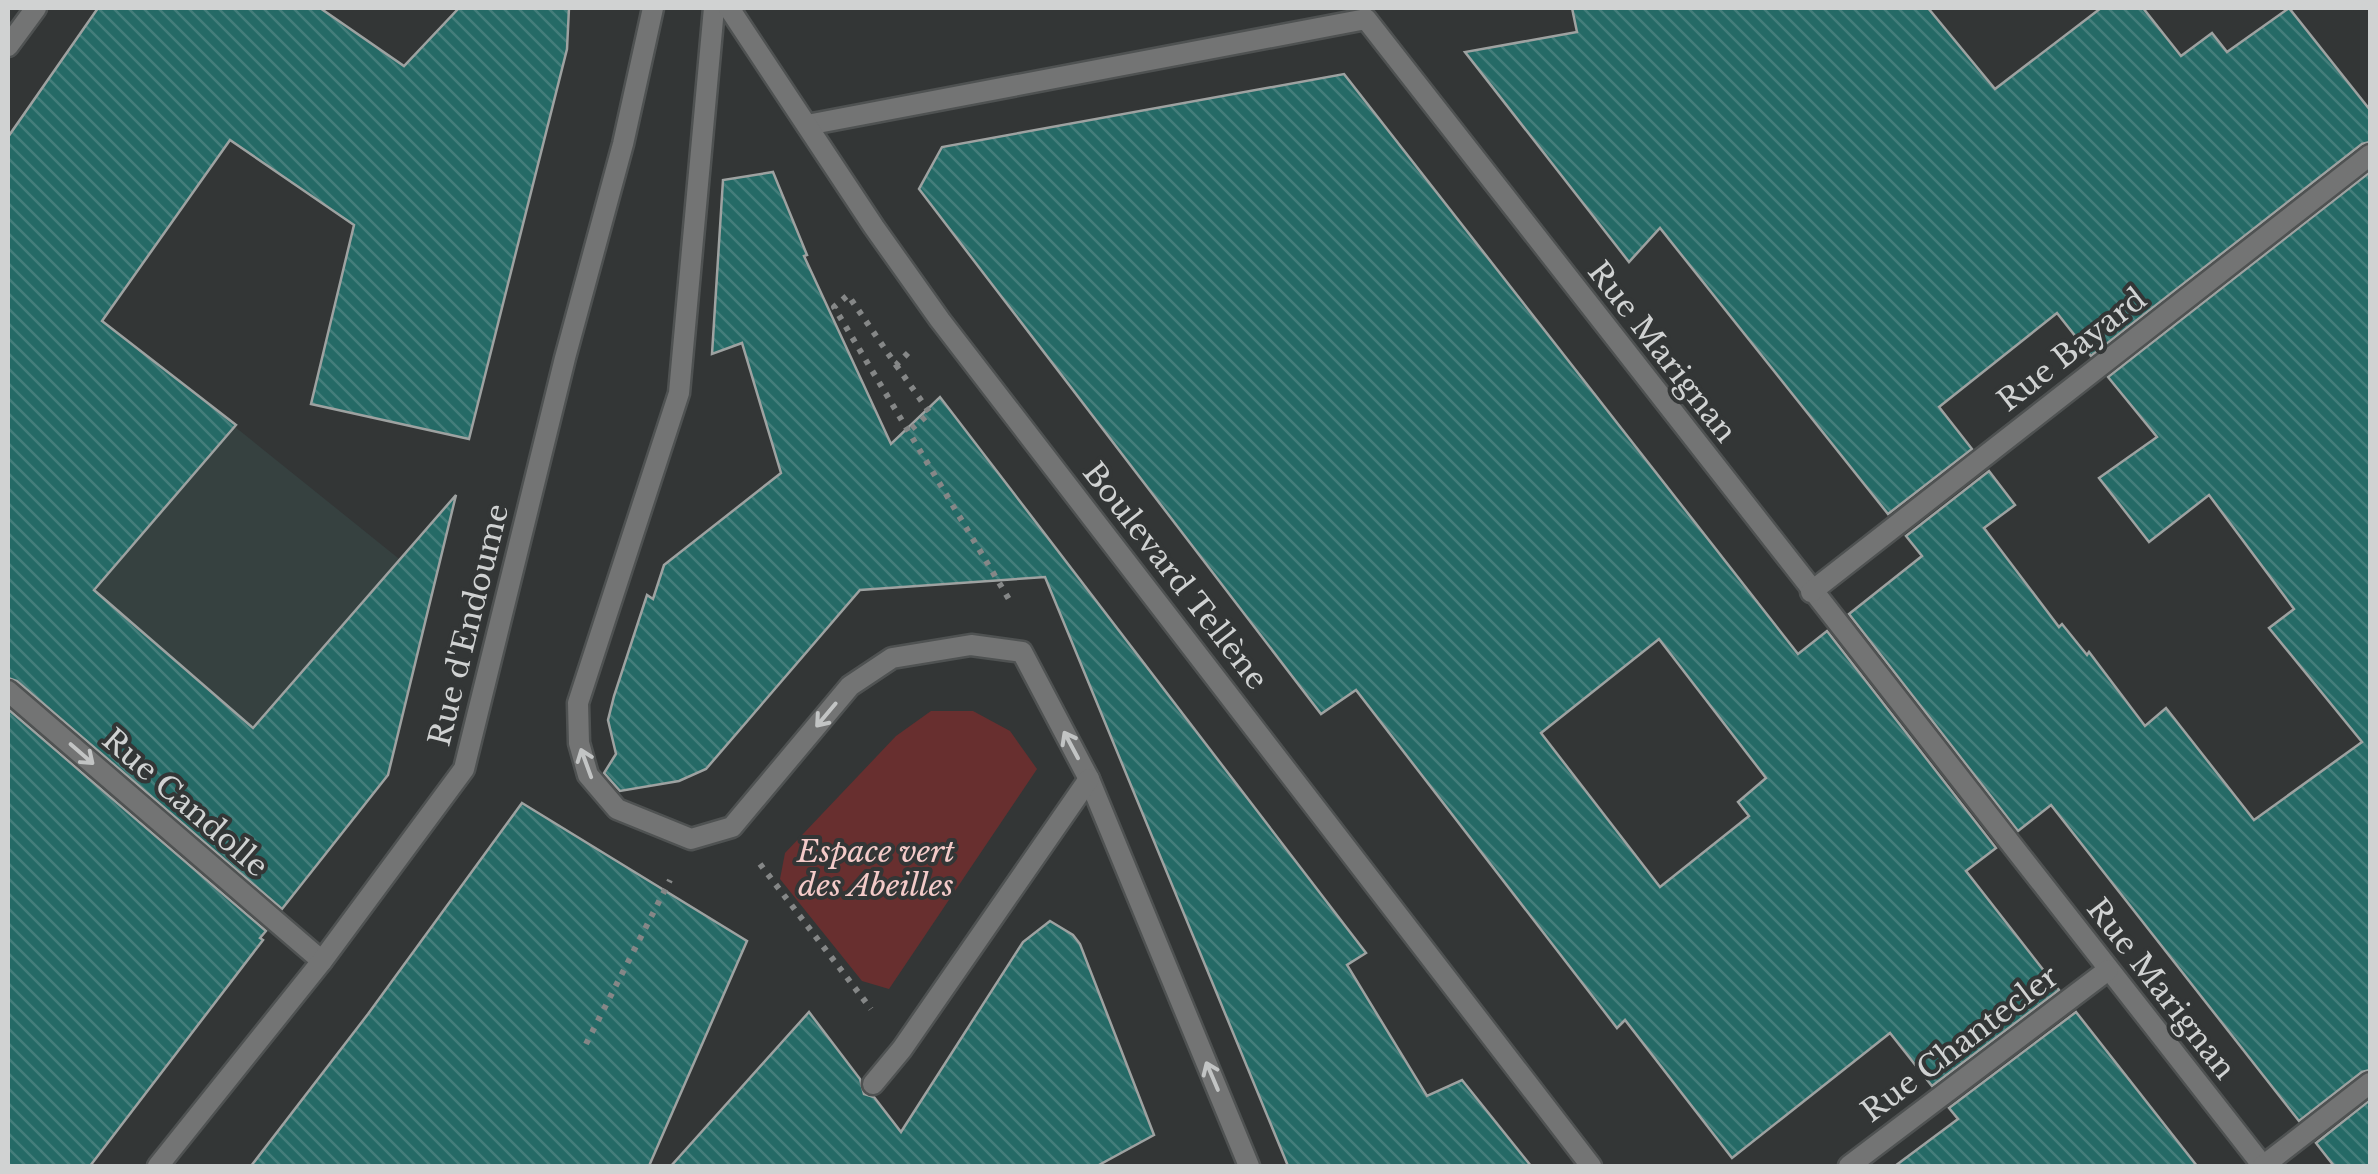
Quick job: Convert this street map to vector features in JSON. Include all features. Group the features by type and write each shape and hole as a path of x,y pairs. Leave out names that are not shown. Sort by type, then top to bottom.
{"street":[{"path":"8,46 36,8"},
{"name":"Rue d'Endoume","path":"158,1166 322,960 464,769 565,358 623,144 653,8"},
{"path":"714,8 679,393 578,703 579,742 588,775 617,810 691,839 732,827 850,686 892,658 971,645 1022,652 1088,779 1250,1166"},
{"name":"Boulevard Tellène","path":"729,8 940,320 1591,1166"},
{"name":"Rue Marignan","path":"808,125 1366,19 1810,592 2263,1166"},
{"name":"Rue Bayard","path":"1810,592 2370,155"},
{"name":"Rue Candolle","path":"8,691 322,960"},
{"path":"873,1084 902,1049 1088,779"},
{"name":"Rue Chantecler","path":"1849,1166 2108,970"},
{"path":"2263,1166 2370,1083"}],"path":[{"path":"908,431 930,413 848,295 834,307 908,431 1013,606 1022,652"},
{"path":"896,365 940,320"},
{"path":"732,827 902,1049"},
{"path":"586,1044 691,839"}],"shaded area":[{"path":"122,336 434,587 398,730 154,756 8,631 8,467"}],"green space":[{"name":"Espace vert des Abeilles","path":"931,711 973,711 1010,731 1037,769 889,989 862,981 780,879 785,853 896,736"}],"building":[{"path":"98,8 320,8 404,66 459,8 569,8 567,49 469,439 311,404 354,225 230,140 102,321 236,425 94,590 253,728 456,495 388,775 282,909 17,681 8,678 8,137"},
{"path":"1572,8 1928,8 1995,89 2101,8 2143,8 2181,56 2212,33 2227,52 2289,8 2370,110 2370,142 2362,144 2091,356 2057,313 1939,407 1972,449 1888,514 1660,228 1629,262 1465,52 1577,32"},
{"path":"1344,74 1798,654 1827,631 1996,848 1966,871 2059,990 1932,1086 1890,1033 1732,1158 1625,1020 1617,1028 1356,690 1321,714 919,189 942,147","holes":["1659,639 1766,778 1738,802 1749,816 1660,887 1541,733"]},
{"path":"773,172 807,255 804,256 891,444 940,397 1366,953 1347,965 1427,1096 1462,1080 1531,1166 1288,1166 1045,577 860,590 706,769 679,781 620,791 604,773 616,754 608,720 614,696 647,595 653,599 664,565 781,473 742,343 712,354 723,180"},
{"path":"2370,172 2370,1070 2362,1072 2299,1121 2051,805 2018,831 1849,614 1922,556 1906,536 1989,471 2015,505 1984,528 2059,627 2062,624 2087,655 2089,652 2145,726 2166,708 2254,820 2362,742 2269,628 2294,609 2209,495 2149,542 2099,478 2157,437 2108,377"},
{"path":"8,709 266,931 90,1166 8,1166"},
{"path":"522,803 747,941 649,1166 251,1166 368,1014"},
{"path":"1050,921 1080,944 1154,1135 1097,1166 671,1166 809,1012 860,1079 864,1094 874,1097 901,1132 1023,942"},
{"path":"2076,1012 2197,1166 1895,1166 1958,1119 1949,1108"},
{"path":"2370,1100 2370,1166 2334,1166 2316,1143"}]}
